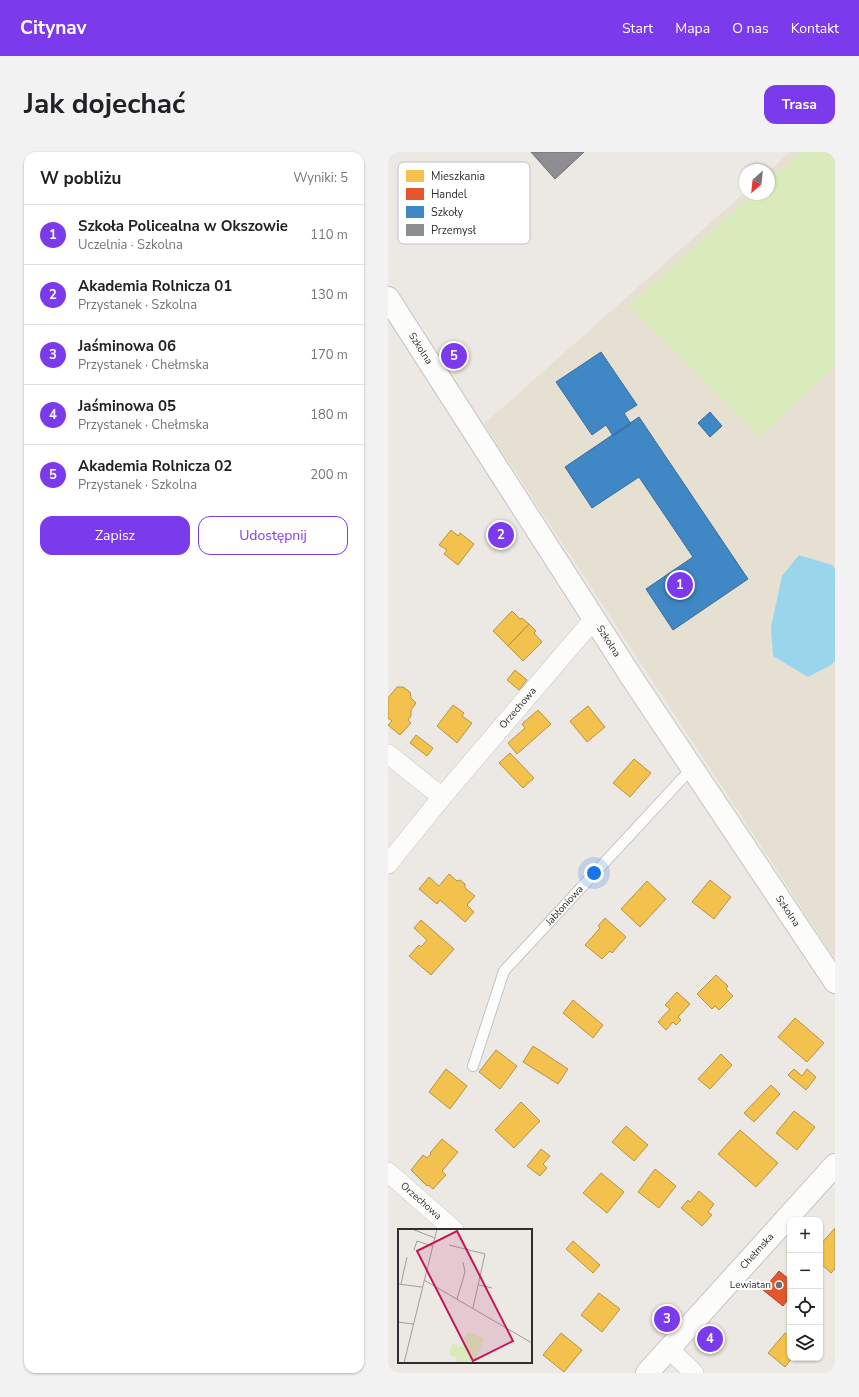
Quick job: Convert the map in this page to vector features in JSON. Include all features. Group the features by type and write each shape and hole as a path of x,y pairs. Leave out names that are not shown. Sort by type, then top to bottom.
{"street":[{"name":"Szkolna","path":"388,298 594,619 835,982"},
{"name":"Orzechowa","path":"388,864 442,797 594,619"},
{"path":"388,754 442,797"},
{"name":"Chełmska","path":"647,1373 835,1165"},
{"name":"Orzechowa","path":"388,1172 453,1229"},
{"path":"669,1349 694,1373"}],"lane":[{"name":"Jabłoniowa","path":"473,1066 504,972 693,767"}],"shaded area":[{"path":"790,152 835,152 835,959 484,424 739,197 739,200 775,200 775,166"}],"green space":[{"path":"801,152 835,152 835,366 760,436 628,306 747,200 775,200 775,176"}],"water":[{"path":"799,555 832,565 835,569 835,661 831,665 808,677 773,656 771,627 782,576"}],"building: Mieszkania":[{"path":"451,530 458,536 460,533 474,544 458,565 444,554 447,550 439,545"},
{"path":"512,611 520,619 522,618 529,624 508,646 493,631"},
{"path":"529,624 536,631 534,633 542,642 523,661 508,646"},
{"path":"515,670 527,680 519,690 507,680"},
{"path":"397,687 403,687 410,692 411,698 416,703 411,710 411,716 408,720 411,723 400,735 388,725 392,721 388,718 388,698"},
{"path":"453,705 464,713 462,716 472,723 457,743 437,726"},
{"path":"588,706 605,727 587,742 570,721"},
{"path":"538,710 551,724 517,754 508,743 525,728 522,724"},
{"path":"416,735 433,748 427,756 410,743"},
{"path":"510,753 534,778 523,788 499,763"},
{"path":"634,759 651,773 630,797 613,783"},
{"path":"449,874 457,881 460,880 465,884 465,888 475,896 467,905 474,912 465,922 440,900 437,904 419,889 429,877 439,886"},
{"path":"710,880 731,897 714,919 692,902"},
{"path":"647,881 666,899 640,927 621,909"},
{"path":"605,918 626,937 612,953 610,951 602,959 585,945 600,928 598,926"},
{"path":"421,920 454,949 431,975 409,956 419,945 421,947 427,940 414,928"},
{"path":"716,975 728,986 726,989 733,996 719,1010 715,1006 712,1009 697,994"},
{"path":"677,992 690,1004 678,1017 681,1020 676,1025 673,1022 666,1030 658,1022 670,1009 665,1005"},
{"path":"573,1000 603,1025 593,1038 563,1013"},
{"path":"795,1018 824,1043 807,1062 778,1037"},
{"path":"533,1046 568,1069 558,1084 523,1062"},
{"path":"496,1050 517,1066 500,1089 479,1072"},
{"path":"721,1054 732,1065 710,1089 698,1079"},
{"path":"446,1069 467,1086 450,1109 429,1092"},
{"path":"794,1069 802,1076 807,1069 816,1077 806,1090 788,1075"},
{"path":"771,1085 780,1094 754,1122 744,1113"},
{"path":"521,1102 540,1121 514,1148 495,1130"},
{"path":"794,1111 815,1127 797,1150 776,1133"},
{"path":"626,1126 648,1145 634,1161 612,1142"},
{"path":"740,1130 778,1163 756,1187 718,1154"},
{"path":"442,1139 458,1152 442,1171 446,1175 433,1189 428,1185 427,1186 411,1170 423,1155 427,1158 431,1154 430,1153"},
{"path":"541,1149 550,1156 543,1164 547,1168 540,1176 527,1166"},
{"path":"655,1169 676,1186 659,1208 638,1192"},
{"path":"601,1173 624,1192 607,1213 583,1193"},
{"path":"699,1191 714,1204 708,1212 712,1215 702,1226 681,1208 688,1200 690,1202"},
{"path":"835,1228 835,1269 831,1273 823,1266 823,1242"},
{"path":"573,1241 600,1265 593,1273 566,1249"},
{"path":"599,1293 620,1309 602,1332 581,1315"},
{"path":"561,1333 582,1350 564,1372 543,1355"},
{"path":"785,1333 787,1334 787,1361 790,1361 785,1367 768,1353"}],"building: Handel":[{"name":"Lewiatan","path":"779,1271 787,1278 787,1301 783,1306 763,1290"}],"building: Szkoły":[{"path":"601,352 637,405 624,413 631,424 613,436 606,425 592,435 556,382"},
{"path":"710,412 722,426 710,437 698,423"},
{"path":"639,417 748,579 673,630 646,589 693,557 639,477 592,508 565,467"}],"building: Przemysł":[{"path":"531,152 584,152 555,179"}],"place":[{"name":"Akademia Rolnicza 02","path":"454,356"},
{"name":"Akademia Rolnicza 01","path":"501,535"},
{"name":"Szkoła Policealna w Okszowie","path":"680,585"},
{"name":"Lewiatan","path":"779,1285"},
{"name":"Jaśminowa 06","path":"667,1319"},
{"name":"Jaśminowa 05","path":"710,1339"}]}
